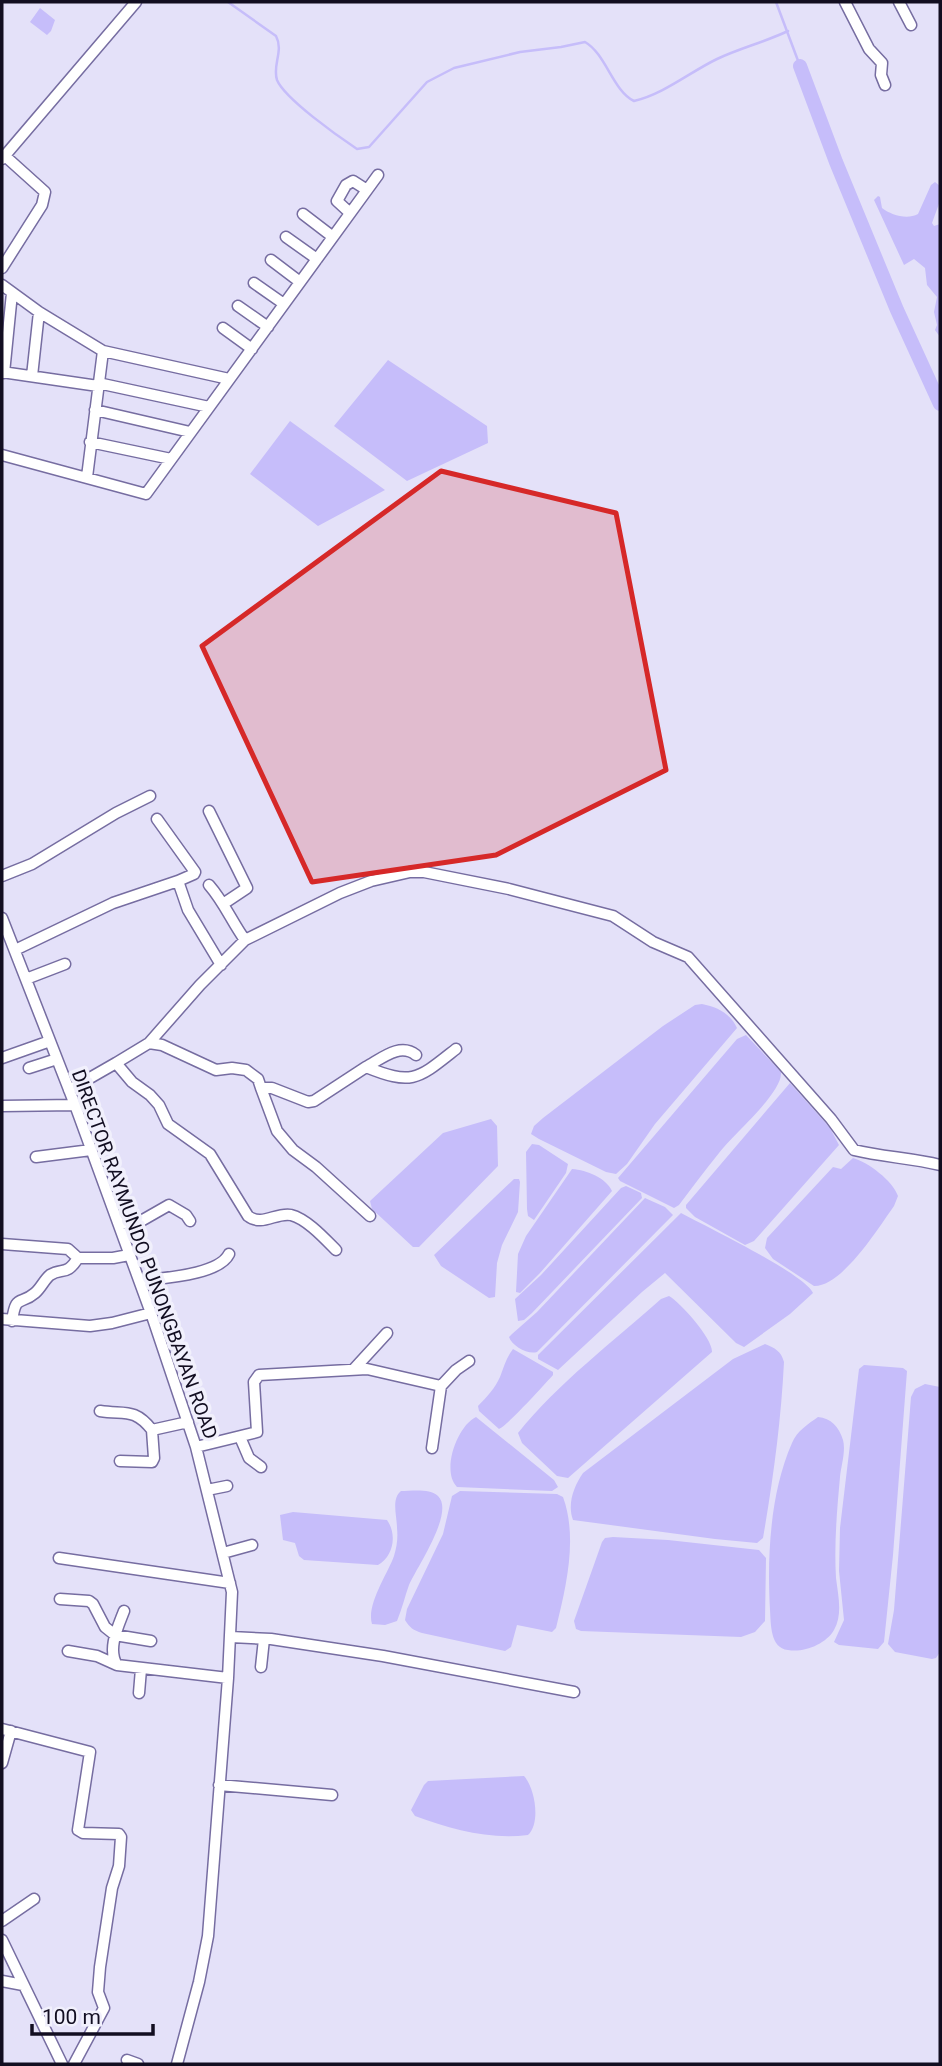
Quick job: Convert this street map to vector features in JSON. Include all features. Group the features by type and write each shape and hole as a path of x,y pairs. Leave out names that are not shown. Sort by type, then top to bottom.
{"street":[{"path":"2,268 45,199 45,192 36,181 3,158 136,2"},
{"path":"845,2 869,48 882,63 881,75 885,85"},
{"path":"900,2 911,25"},
{"path":"2,455 146,494 378,175"},
{"path":"351,213 337,201 346,185 353,181 367,190"},
{"path":"303,214 333,237"},
{"path":"286,237 317,259"},
{"path":"271,260 300,282"},
{"path":"254,283 284,304"},
{"path":"2,285 39,312 103,351 229,379"},
{"path":"12,293 3,372 98,385 209,407"},
{"path":"238,306 268,327"},
{"path":"32,376 39,312"},
{"path":"223,328 252,349"},
{"path":"87,477 103,351"},
{"path":"95,410 190,432"},
{"path":"90,442 171,459"},
{"path":"2,876 32,864 116,813 150,796"},
{"path":"209,811 247,888 223,904"},
{"path":"15,950 113,903 194,874 157,819"},
{"path":"69,1090 149,1043 245,940 340,893 398,874 424,872 509,889 613,916 653,942 688,957 831,1119 854,1150 880,1157 912,1158 940,1165"},
{"path":"178,881 188,910 221,965"},
{"path":"209,885 245,940"},
{"name":"DIRECTOR RAYMUNDO PUNONGBAYAN ROAD","path":"2,918 120,1224 151,1313 196,1447 230,1583 231,1637 208,1936 177,2064"},
{"path":"26,979 65,964"},
{"path":"2,1058 50,1041"},
{"path":"149,1043 163,1045 216,1070 246,1070 258,1079 276,1131 293,1150 370,1216"},
{"path":"366,1067 397,1078 413,1078 426,1072 456,1049"},
{"path":"261,1088 272,1087 295,1098 314,1101 398,1050 408,1050 416,1055"},
{"path":"29,1068 57,1059"},
{"path":"116,1063 132,1082 159,1105 168,1124 210,1154 248,1216 259,1221 285,1215 294,1216 337,1250"},
{"path":"2,1106 75,1105"},
{"path":"36,1157 91,1150"},
{"path":"120,1224 141,1221 169,1205 187,1215 190,1221"},
{"path":"2,1244 68,1249 78,1258 129,1255"},
{"path":"140,1281 216,1267 229,1254"},
{"path":"78,1258 71,1268 49,1277 34,1294 19,1300 7,1320 90,1326 112,1324 151,1313"},
{"path":"354,1369 387,1333"},
{"path":"432,1448 441,1387 456,1370 469,1361"},
{"path":"196,1447 257,1432 254,1382 259,1375 354,1369 408,1377 441,1387"},
{"path":"100,1411 137,1415 152,1430 152,1462 120,1461"},
{"path":"152,1430 188,1422"},
{"path":"240,1437 249,1458 261,1467"},
{"path":"207,1490 227,1486"},
{"path":"223,1553 252,1545"},
{"path":"59,1558 230,1583"},
{"path":"60,1599 92,1603 105,1628 115,1634 151,1641"},
{"path":"117,1665 114,1660 115,1634 124,1611"},
{"path":"231,1637 264,1639 396,1659 574,1692"},
{"path":"261,1667 264,1639"},
{"path":"68,1651 97,1656 117,1665 228,1678"},
{"path":"139,1693 142,1669"},
{"path":"2,1763 6,1730 90,1752 78,1830 83,1833 119,1834 121,1837 119,1866 112,1888 100,1966 98,1992 104,2008 74,2064"},
{"path":"219,1785 332,1795"},
{"path":"2,1921 34,1899"},
{"path":"2,1940 62,2064"},
{"path":"2,1981 23,1985"},
{"path":"127,2060 138,2064"}],"highlighted area":[{"path":"441,471 616,513 666,770 496,855 312,882 202,646"}],"shaded area":[{"path":"40,8 55,20 47,35 30,22"},
{"path":"935,182 940,186 940,201 932,223 934,226 940,224 940,337 935,330 937,297 927,285 925,268 914,259 904,265 874,200 880,197 882,208 894,215 914,216 918,214 931,185"},
{"path":"388,360 487,426 488,443 407,481 334,426"},
{"path":"290,421 385,490 318,526 250,474"},
{"path":"702,1004 731,1018 737,1028 616,1174 606,1172 531,1134 534,1126 543,1118 663,1026 695,1005"},
{"path":"746,1035 781,1072 779,1081 766,1102 725,1145 679,1205 674,1208 620,1181 618,1178 737,1039"},
{"path":"790,1083 830,1128 839,1145 754,1241 745,1245 695,1217 686,1205"},
{"path":"491,1119 497,1126 498,1166 419,1247 413,1247 372,1209 370,1201 443,1133"},
{"path":"532,1144 539,1145 568,1164 566,1173 534,1220 528,1216 527,1209 526,1152"},
{"path":"853,1158 879,1173 891,1184 898,1196 879,1228 848,1267 825,1284 814,1286 773,1259 765,1248 767,1238 833,1167 841,1169"},
{"path":"572,1169 595,1176 605,1182 612,1191 540,1273 520,1293 516,1292 518,1254 526,1236"},
{"path":"514,1179 519,1179 520,1182 518,1212 502,1245 497,1263 495,1297 489,1298 441,1266 434,1255"},
{"path":"626,1186 641,1193 642,1198 532,1313 524,1320 518,1321 515,1299 541,1275 621,1188"},
{"path":"645,1198 665,1207 673,1215 537,1352 525,1351 513,1344 509,1337 537,1312"},
{"path":"681,1213 774,1263 792,1274 813,1293 790,1314 744,1347 736,1343 665,1273 558,1370 538,1359 538,1355"},
{"path":"669,1296 695,1322 712,1352 568,1478 557,1476 522,1443 518,1433 568,1380 661,1299"},
{"path":"765,1344 777,1350 784,1362 776,1451 763,1538 757,1543 573,1520 572,1495 583,1473 733,1359"},
{"path":"513,1349 553,1372 553,1375 517,1414 499,1429 479,1411 478,1406 496,1385"},
{"path":"864,1365 903,1368 907,1371 884,1642 878,1649 839,1645 834,1642 844,1620 839,1571 840,1528 859,1369"},
{"path":"925,1384 940,1387 940,1652 932,1659 895,1652 888,1644 894,1610 911,1397 915,1389"},
{"path":"476,1417 554,1480 558,1487 552,1491 457,1487 452,1480 451,1471 453,1449 463,1429"},
{"path":"818,1417 834,1424 844,1444 836,1540 838,1618 834,1630 820,1643 801,1650 788,1650 778,1645 771,1628 769,1569 772,1525 779,1483 792,1443 800,1431"},
{"path":"420,1490 435,1493 442,1504 442,1514 433,1540 409,1585 397,1621 385,1625 372,1624 372,1608 396,1549 395,1503 401,1491"},
{"path":"460,1491 557,1494 563,1497 570,1529 569,1562 556,1628 552,1632 517,1625 511,1647 505,1651 422,1633 412,1628 405,1620 407,1609 443,1534 452,1496"},
{"path":"293,1512 387,1520 393,1538 391,1550 378,1565 304,1560 299,1556 295,1543 283,1540 280,1515"},
{"path":"605,1538 759,1550 766,1558 765,1621 755,1632 741,1637 576,1629 574,1621 602,1542"},
{"path":"524,1776 534,1797 535,1806 534,1822 528,1835 499,1836 470,1832 415,1816 411,1810 428,1781"}],"waterway":[{"path":"228,2 276,36 279,47 276,74 282,88 313,117 357,149 369,147 427,82 454,68 520,52 585,42 599,55 620,89 634,101 666,88 717,59 788,31"},
{"path":"776,2 800,66"},
{"path":"800,66 897,310 940,404"}]}
